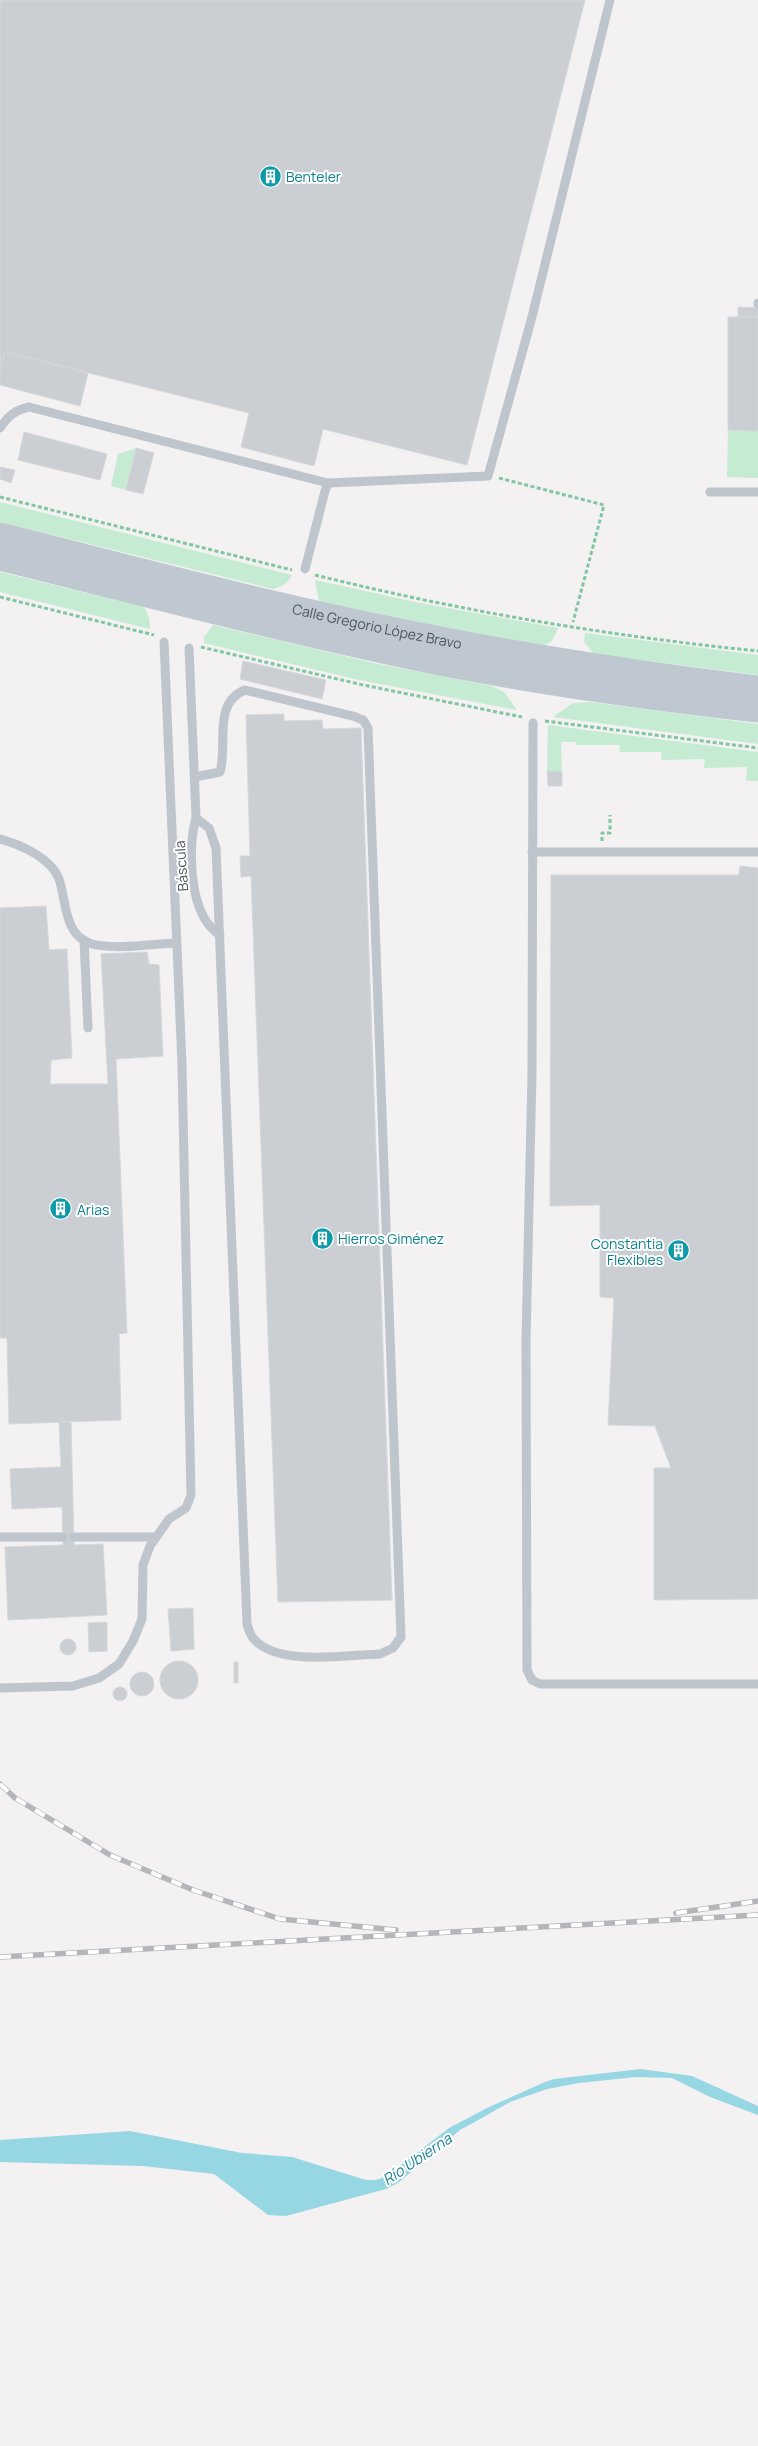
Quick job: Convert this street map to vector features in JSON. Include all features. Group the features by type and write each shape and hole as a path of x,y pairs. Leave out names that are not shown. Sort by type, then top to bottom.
{"main road":[{"name":"Calle Gregorio López Bravo","path":"0,535 323,615 447,641 566,662 758,688"},
{"name":"Calle Gregorio López Bravo","path":"0,558 341,642 436,662 536,680 758,710"}],"lane":[{"path":"0,428 6,418 18,409 29,407 328,483 488,476 532,317 610,0"},
{"path":"305,569 324,491 328,483"},
{"path":"710,492 758,492"},
{"path":"0,1688 73,1686 99,1678 120,1664 134,1641 142,1619 143,1565 155,1537 169,1519 186,1508 193,1484 182,1064 163,640"},
{"name":"Báscula","path":"193,647 196,818 192,833 194,889 207,923 220,936"},
{"path":"195,777 220,772 223,761 226,708 237,694 245,690 353,716 363,720 368,728 401,1636 394,1648 380,1654 288,1656 265,1648 252,1637 247,1624 216,848 209,828 196,818"},
{"path":"537,721 532,852 532,1072 526,1341 527,1670 532,1680 540,1684 758,1684"},
{"path":"0,839 26,848 46,862 58,877 70,926 84,940 108,946 176,943"},
{"path":"532,852 758,852"},
{"path":"84,940 88,1028"},
{"path":"0,1537 63,1537"},
{"path":"74,1537 155,1537"}],"path":[{"path":"488,476 513,480 604,505 573,622"},
{"path":"0,497 294,570"},
{"path":"313,575 520,618 702,645 758,651"},
{"path":"0,597 163,640"},
{"path":"193,647 363,685 523,717"},
{"path":"537,721 758,748"}],"green space":[{"path":"728,430 758,431 758,478 727,477"},
{"path":"136,448 126,490 111,486 118,454"},
{"path":"0,502 292,575 284,584 273,589 0,522"},
{"path":"0,572 144,607 149,618 150,629 0,592"},
{"path":"315,580 420,603 558,628 552,641 545,645 475,634 319,601"},
{"path":"213,625 374,663 492,686 504,692 517,710 359,680 204,643 204,637"},
{"path":"585,633 758,655 758,675 594,654 584,642"},
{"path":"590,702 758,724 758,744 553,717 573,703"},
{"path":"548,725 758,752 758,781 746,781 747,767 704,768 705,759 662,760 661,752 620,752 619,745 576,745 576,742 561,742 562,772 547,771"}],"water":[{"name":"Río Ubierna","path":"641,2069 692,2076 758,2106 758,2115 710,2097 672,2078 636,2077 579,2083 547,2089 510,2102 460,2130 398,2183 386,2189 286,2216 268,2215 214,2174 143,2166 0,2162 0,2140 130,2131 242,2153 292,2157 366,2180 376,2180 387,2176 449,2128 489,2107 545,2082 554,2079"}],"building":[{"name":"Benteler","path":"0,0 585,0 467,465 323,429 314,466 241,447 249,413 5,352 0,370"},
{"path":"738,307 758,308 758,317 738,317"},
{"path":"728,317 758,317 758,431 728,430"},
{"path":"5,352 88,373 80,406 0,385 0,370"},
{"path":"24,432 107,454 100,480 18,460"},
{"path":"136,448 154,453 143,494 126,490"},
{"path":"0,467 15,470 11,483 0,479"},
{"path":"243,661 326,680 322,699 240,679"},
{"name":"Hierros Giménez","path":"284,714 284,721 322,720 323,729 361,728 392,1600 278,1602 251,876 241,877 240,856 250,856 246,715"},
{"path":"547,771 562,772 562,786 548,786"},
{"name":"Constantia Flexibles","path":"740,866 758,868 758,1599 654,1600 654,1468 671,1468 655,1426 608,1425 614,1298 600,1297 600,1205 550,1206 551,875 739,875"},
{"name":"Arias","path":"46,906 49,950 67,949 72,1058 51,1060 50,1084 108,1084 101,954 147,952 149,964 159,965 163,1056 116,1059 127,1333 119,1334 121,1420 9,1424 7,1338 0,1338 0,908"},
{"path":"59,1422 71,1422 74,1545 103,1544 107,1615 8,1620 5,1547 63,1545 62,1507 12,1509 10,1469 61,1467"},
{"path":"193,1608 194,1649 171,1651 168,1609"},
{"path":"107,1622 107,1651 89,1652 88,1623"},
{"path":"68,1639 74,1641 76,1647 74,1653 68,1655 62,1653 60,1647 62,1641"},
{"path":"179,1661 186,1662 192,1667 197,1673 197,1687 192,1693 186,1698 179,1699 172,1698 166,1693 161,1687 160,1680 161,1673 166,1667 172,1662"},
{"path":"234,1662 238,1662 238,1683 234,1683"},
{"path":"142,1672 151,1675 154,1684 151,1693 142,1696 133,1693 130,1684 133,1675"},
{"path":"117,1687 123,1687 127,1694 123,1701 117,1701 113,1697 113,1691"}],"railway":[{"path":"0,1784 15,1798 110,1855 193,1890 280,1919 396,1930"},
{"path":"676,1913 758,1901"},
{"path":"0,1957 758,1915"}],"place":[{"name":"Benteler","path":"270,176"},
{"name":"Arias","path":"61,1209"},
{"name":"Hierros Giménez","path":"322,1238"},
{"name":"Constantia Flexibles","path":"679,1251"}]}
